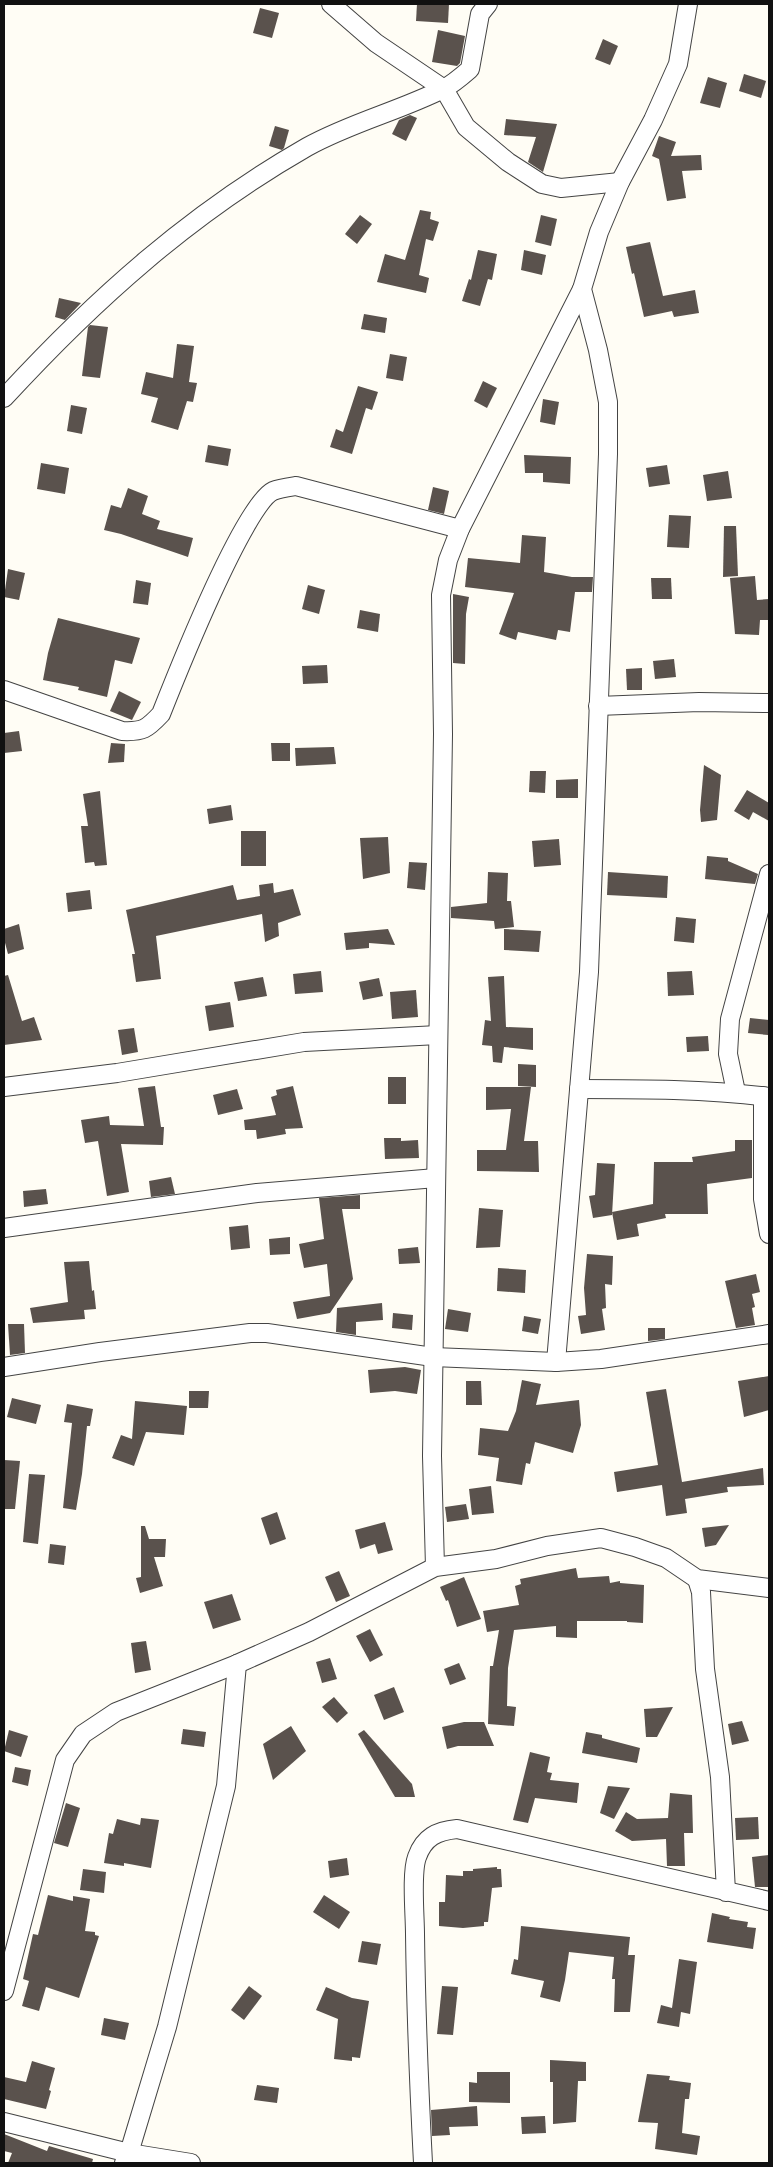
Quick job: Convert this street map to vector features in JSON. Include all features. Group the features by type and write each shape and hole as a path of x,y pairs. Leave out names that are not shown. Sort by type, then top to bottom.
{"street":[{"path":"331,4 376,43 444,89 466,127 508,162 542,184 561,188 620,182"},
{"path":"4,398 42,357 144,260 246,183 309,146 369,119 444,89 470,69 480,14 488,4"},
{"path":"435,1567 432,1456 442,734 442,595 448,560 460,529 582,289 599,232 620,182 653,120 678,64 688,4"},
{"path":"556,1362 589,962 608,454 608,402 598,350 582,289"},
{"path":"4,690 122,731 139,732 152,724 161,714 195,628 254,510 273,491 296,486 460,529"},
{"path":"598,706 699,702 769,703"},
{"path":"736,1092 728,1054 730,1019 769,874"},
{"path":"4,1087 117,1072 304,1042 438,1035"},
{"path":"578,1089 736,1092 766,1096 763,1199 769,1234"},
{"path":"4,1228 257,1193 436,1178"},
{"path":"4,1368 100,1352 250,1333 267,1333 433,1357 556,1362 601,1359 769,1334"},
{"path":"4,1991 65,1760 83,1734 116,1712 237,1664 309,1632 435,1567 496,1559 547,1546 601,1538 666,1558 697,1579 769,1588"},
{"path":"697,1579 701,1592 705,1669 720,1778 726,1892"},
{"path":"127,2158 167,2028 226,1786 237,1664"},
{"path":"423,2163 417,2049 414,1888 416,1858 428,1838 441,1830 457,1829 769,1901"},
{"path":"4,2122 127,2158 191,2163"}],"building":[{"path":"417,4 449,4 448,23 416,21"},
{"path":"260,8 279,13 272,38 253,33"},
{"path":"438,30 465,36 460,63 457,66 432,62"},
{"path":"603,39 618,46 610,65 595,59"},
{"path":"744,74 766,81 761,98 739,91"},
{"path":"708,77 727,83 720,108 700,103"},
{"path":"410,115 417,118 406,141 392,134 399,120"},
{"path":"506,119 557,124 543,172 528,162 536,137 504,135"},
{"path":"275,126 289,130 282,150 269,146"},
{"path":"659,136 676,142 671,156 701,155 702,170 682,171 686,198 667,201 659,159 652,156"},
{"path":"420,210 431,212 430,219 439,222 433,241 426,239 419,275 429,278 426,293 377,282 385,254 405,260"},
{"path":"360,215 372,224 357,244 345,234"},
{"path":"541,215 557,219 551,246 535,242"},
{"path":"650,242 663,296 695,290 699,313 674,317 672,311 644,317 626,247"},
{"path":"478,250 497,254 492,280 488,279 480,306 462,301 469,279 471,280"},
{"path":"524,250 546,255 542,275 521,270"},
{"path":"59,298 81,303 65,320 55,317"},
{"path":"364,314 387,318 385,333 361,329"},
{"path":"90,325 108,327 100,378 82,376 88,327"},
{"path":"177,344 194,346 189,382 197,383 193,402 187,401 178,430 151,422 158,398 141,394 146,372 173,378"},
{"path":"390,354 407,357 403,381 386,378"},
{"path":"483,381 497,388 487,408 474,401"},
{"path":"358,386 378,392 372,410 366,408 352,454 330,447 336,429 343,432"},
{"path":"543,399 559,402 555,425 540,422"},
{"path":"71,405 87,408 82,434 67,431"},
{"path":"208,445 231,449 228,466 205,462"},
{"path":"524,455 571,457 570,484 543,482 543,473 525,473"},
{"path":"41,463 69,468 65,494 37,489"},
{"path":"667,465 670,484 649,487 646,468"},
{"path":"728,471 732,498 707,501 703,475"},
{"path":"433,487 449,491 444,514 428,510"},
{"path":"128,488 148,496 142,514 160,521 157,529 193,538 188,557 104,530 111,505 121,508"},
{"path":"669,515 691,516 689,548 667,547"},
{"path":"724,526 736,526 738,576 723,577"},
{"path":"522,535 546,537 544,572 572,577 593,577 592,592 575,592 570,632 558,630 556,640 518,632 516,640 499,634 514,593 465,587 468,558 520,563"},
{"path":"8,569 25,573 19,600 4,597"},
{"path":"755,576 757,600 769,599 769,620 760,620 759,635 735,634 730,578"},
{"path":"651,578 671,578 672,599 652,599"},
{"path":"136,580 151,583 148,605 133,603"},
{"path":"308,585 325,590 319,614 302,609"},
{"path":"453,594 469,597 466,614 465,664 453,663"},
{"path":"360,610 380,614 378,632 357,628"},
{"path":"58,618 140,638 132,664 115,660 107,697 78,690 79,687 43,680"},
{"path":"674,659 676,677 655,679 653,661"},
{"path":"327,665 328,683 303,684 302,666"},
{"path":"642,668 642,690 627,690 626,669"},
{"path":"119,691 141,702 132,720 110,711"},
{"path":"19,731 22,751 4,753 4,733"},
{"path":"111,743 125,744 124,762 108,763"},
{"path":"271,743 290,743 290,761 272,761"},
{"path":"334,747 336,764 296,766 295,748"},
{"path":"704,765 721,775 717,820 701,822 700,810"},
{"path":"530,771 546,771 545,793 529,792"},
{"path":"578,779 578,798 556,798 556,780"},
{"path":"747,790 769,803 769,821 753,812 749,820 734,811"},
{"path":"100,791 107,865 95,866 94,862 85,863 81,826 88,826 83,794"},
{"path":"231,805 233,820 209,824 207,809"},
{"path":"241,831 266,831 266,866 241,866"},
{"path":"388,837 390,873 363,879 360,838"},
{"path":"559,839 561,865 534,867 532,841"},
{"path":"707,856 728,858 728,861 758,874 755,884 705,879"},
{"path":"409,862 427,863 425,890 407,888"},
{"path":"488,872 508,873 507,901 511,901 514,927 495,929 494,921 451,918 451,907 487,903"},
{"path":"608,872 668,876 667,898 607,895"},
{"path":"273,883 274,893 293,889 301,915 278,923 279,936 265,942 262,914 156,936 161,979 136,982 132,954 135,954 126,910 233,885 237,900 260,896 259,885"},
{"path":"90,890 92,909 68,912 66,893"},
{"path":"676,917 696,919 694,943 674,941"},
{"path":"19,924 24,949 8,954 4,939 4,929"},
{"path":"388,929 395,945 369,943 369,948 346,950 344,933"},
{"path":"504,929 541,931 539,952 504,950"},
{"path":"321,971 323,992 295,994 293,974"},
{"path":"692,971 694,995 668,996 667,972"},
{"path":"8,975 22,1021 34,1017 42,1040 4,1045 4,976"},
{"path":"504,976 506,1027 533,1028 533,1050 504,1047 502,1063 493,1062 492,1046 482,1045 485,1020 491,1021 488,977"},
{"path":"263,977 267,996 238,1001 234,982"},
{"path":"379,978 383,996 363,1000 359,982"},
{"path":"416,990 418,1017 392,1019 390,992"},
{"path":"230,1002 234,1027 209,1031 205,1006"},
{"path":"750,1018 769,1020 768,1035 748,1033"},
{"path":"134,1028 138,1052 122,1055 118,1030"},
{"path":"708,1036 709,1051 687,1052 686,1037"},
{"path":"518,1064 536,1065 536,1087 518,1086"},
{"path":"388,1077 406,1077 406,1104 388,1104"},
{"path":"155,1086 161,1127 164,1127 163,1145 121,1144 129,1192 107,1196 98,1141 85,1143 81,1120 109,1116 110,1125 144,1126 138,1088"},
{"path":"293,1086 303,1128 285,1129 286,1134 257,1139 256,1130 245,1130 244,1120 276,1115 271,1097 277,1095 276,1090"},
{"path":"486,1087 531,1087 524,1141 538,1141 539,1172 477,1171 477,1150 506,1150 511,1109 486,1110"},
{"path":"237,1089 243,1109 218,1115 213,1095"},
{"path":"384,1138 401,1138 401,1141 418,1140 419,1158 385,1159"},
{"path":"735,1140 752,1140 752,1178 707,1184 708,1214 665,1214 666,1218 637,1224 639,1236 617,1240 612,1212 653,1204 654,1162 693,1162 692,1157 735,1151"},
{"path":"597,1163 615,1164 612,1215 593,1218 589,1196 595,1195"},
{"path":"171,1177 175,1194 151,1197 149,1181"},
{"path":"46,1189 48,1204 24,1207 23,1191"},
{"path":"360,1195 360,1209 342,1209 353,1279 330,1313 297,1319 293,1302 330,1296 327,1264 304,1268 299,1244 324,1239 319,1198"},
{"path":"479,1208 503,1210 500,1247 476,1248"},
{"path":"248,1225 250,1248 231,1250 229,1227"},
{"path":"290,1237 290,1254 270,1255 269,1239"},
{"path":"418,1247 420,1263 399,1264 398,1249"},
{"path":"587,1254 613,1256 612,1285 605,1284 606,1308 602,1309 605,1330 581,1334 578,1316 586,1315 584,1288"},
{"path":"89,1261 96,1309 84,1310 85,1319 33,1323 30,1308 68,1302 64,1262"},
{"path":"498,1268 526,1270 525,1293 497,1291"},
{"path":"756,1274 760,1292 752,1294 755,1307 752,1308 755,1325 736,1328 725,1281"},
{"path":"382,1303 383,1320 356,1322 356,1335 336,1332 337,1308"},
{"path":"448,1309 471,1313 468,1332 445,1329"},
{"path":"393,1313 413,1315 412,1330 392,1328"},
{"path":"524,1316 541,1319 538,1334 522,1331"},
{"path":"8,1324 24,1324 25,1353 10,1355"},
{"path":"648,1328 665,1328 665,1339 648,1341"},
{"path":"405,1367 421,1370 417,1394 395,1391 370,1393 368,1370"},
{"path":"769,1376 769,1410 744,1417 738,1381"},
{"path":"522,1380 541,1384 536,1405 579,1400 581,1425 573,1453 535,1442 530,1464 526,1463 522,1485 496,1481 499,1458 478,1455 480,1428 508,1431 516,1411"},
{"path":"466,1381 481,1381 482,1405 466,1405"},
{"path":"666,1389 682,1482 763,1468 764,1485 727,1487 728,1492 685,1499 687,1513 666,1516 662,1485 617,1492 614,1472 658,1465 646,1392"},
{"path":"189,1391 209,1391 208,1408 189,1408"},
{"path":"12,1398 41,1405 36,1424 7,1417"},
{"path":"135,1401 187,1406 184,1435 146,1432 134,1466 112,1458 121,1435 132,1439"},
{"path":"67,1404 93,1409 90,1426 87,1426 76,1510 63,1508 72,1423 64,1422"},
{"path":"4,1460 20,1461 15,1509 4,1509"},
{"path":"29,1474 45,1475 38,1544 23,1542"},
{"path":"491,1486 494,1513 472,1515 469,1489"},
{"path":"466,1504 469,1519 447,1522 445,1507"},
{"path":"277,1512 286,1539 270,1545 261,1518"},
{"path":"385,1522 393,1550 378,1554 375,1544 360,1549 355,1530"},
{"path":"729,1525 716,1545 705,1547 702,1528"},
{"path":"141,1526 145,1526 149,1539 166,1539 165,1557 154,1557 163,1586 140,1593 136,1578 141,1577"},
{"path":"50,1544 66,1546 64,1565 48,1563"},
{"path":"576,1568 578,1578 609,1576 610,1583 620,1581 620,1583 644,1585 643,1623 627,1621 577,1621 577,1638 556,1637 556,1626 514,1630 508,1668 507,1706 516,1707 514,1726 488,1724 490,1666 493,1666 499,1630 487,1632 483,1611 519,1605 515,1586 521,1584 520,1579"},
{"path":"339,1571 350,1596 336,1602 325,1577"},
{"path":"464,1577 481,1619 457,1627 448,1600 446,1601 440,1587"},
{"path":"232,1594 241,1620 213,1629 204,1602"},
{"path":"370,1629 383,1655 370,1662 356,1636"},
{"path":"146,1641 151,1670 135,1673 131,1643"},
{"path":"330,1658 337,1679 322,1683 316,1662"},
{"path":"459,1663 466,1679 450,1685 444,1669"},
{"path":"394,1687 404,1712 384,1720 374,1695"},
{"path":"334,1697 348,1713 337,1723 322,1707"},
{"path":"673,1707 657,1737 646,1737 644,1709"},
{"path":"742,1721 749,1741 732,1745 728,1724"},
{"path":"464,1722 484,1722 494,1746 458,1746 447,1749 442,1727"},
{"path":"291,1726 306,1751 273,1780 263,1744"},
{"path":"183,1729 206,1732 204,1747 181,1744"},
{"path":"9,1730 28,1736 21,1757 4,1751"},
{"path":"364,1730 412,1784 415,1797 395,1797 358,1734"},
{"path":"586,1732 602,1735 602,1738 640,1748 637,1763 582,1753"},
{"path":"530,1752 550,1757 547,1772 552,1773 550,1780 579,1783 577,1803 535,1798 528,1823 513,1820"},
{"path":"15,1767 31,1770 28,1786 12,1782"},
{"path":"608,1786 630,1788 614,1819 600,1813"},
{"path":"670,1793 692,1795 693,1833 684,1833 685,1866 667,1866 666,1839 632,1841 615,1831 626,1812 637,1819 668,1818"},
{"path":"66,1803 80,1808 68,1847 54,1843"},
{"path":"758,1817 759,1839 736,1840 735,1818"},
{"path":"141,1818 159,1820 151,1868 124,1863 124,1866 104,1863 109,1833 113,1834 117,1819 140,1825"},
{"path":"769,1855 769,1887 755,1887 752,1857"},
{"path":"347,1858 349,1875 330,1878 328,1861"},
{"path":"497,1867 497,1869 501,1869 502,1887 492,1888 488,1922 484,1922 484,1926 463,1928 439,1926 439,1902 445,1902 446,1875 463,1876 463,1871"},
{"path":"83,1869 106,1872 104,1893 80,1890"},
{"path":"48,1895 73,1901 73,1896 90,1899 85,1931 95,1932 95,1935 99,1936 79,1998 46,1987 39,2011 22,2006 29,1981 23,1979 33,1934 38,1935"},
{"path":"324,1895 350,1912 339,1929 313,1912"},
{"path":"712,1913 730,1917 729,1919 748,1922 747,1927 756,1928 753,1949 707,1942"},
{"path":"521,1926 630,1937 628,1955 635,1955 630,2012 614,2012 615,1979 612,1979 614,1957 569,1952 560,2002 540,1997 544,1981 511,1974 514,1959 518,1960"},
{"path":"362,1941 381,1944 377,1965 358,1962"},
{"path":"679,1959 697,1962 690,2014 681,2012 679,2027 657,2023 661,2005 672,2008"},
{"path":"249,1986 262,1996 244,2020 231,2010"},
{"path":"442,1986 458,1987 453,2035 437,2034"},
{"path":"326,1987 352,1998 369,2001 360,2058 352,2057 352,2061 334,2059 338,2019 316,2010"},
{"path":"104,2018 129,2023 125,2040 101,2035"},
{"path":"550,2060 586,2062 586,2081 578,2081 576,2122 553,2124 553,2082 550,2082"},
{"path":"32,2061 55,2068 46,2109 4,2099 4,2077 26,2082"},
{"path":"477,2072 510,2072 510,2103 469,2102 469,2082 477,2083"},
{"path":"647,2074 670,2076 669,2080 691,2083 689,2099 685,2099 682,2133 700,2136 697,2155 655,2149 658,2123 638,2122"},
{"path":"257,2085 279,2088 277,2103 254,2100"},
{"path":"477,2106 478,2126 449,2127 450,2135 432,2136 431,2110"},
{"path":"545,2116 546,2133 522,2134 521,2117"},
{"path":"4,2134 47,2151 49,2146 93,2159 92,2163 8,2163 12,2153 4,2151"}]}
